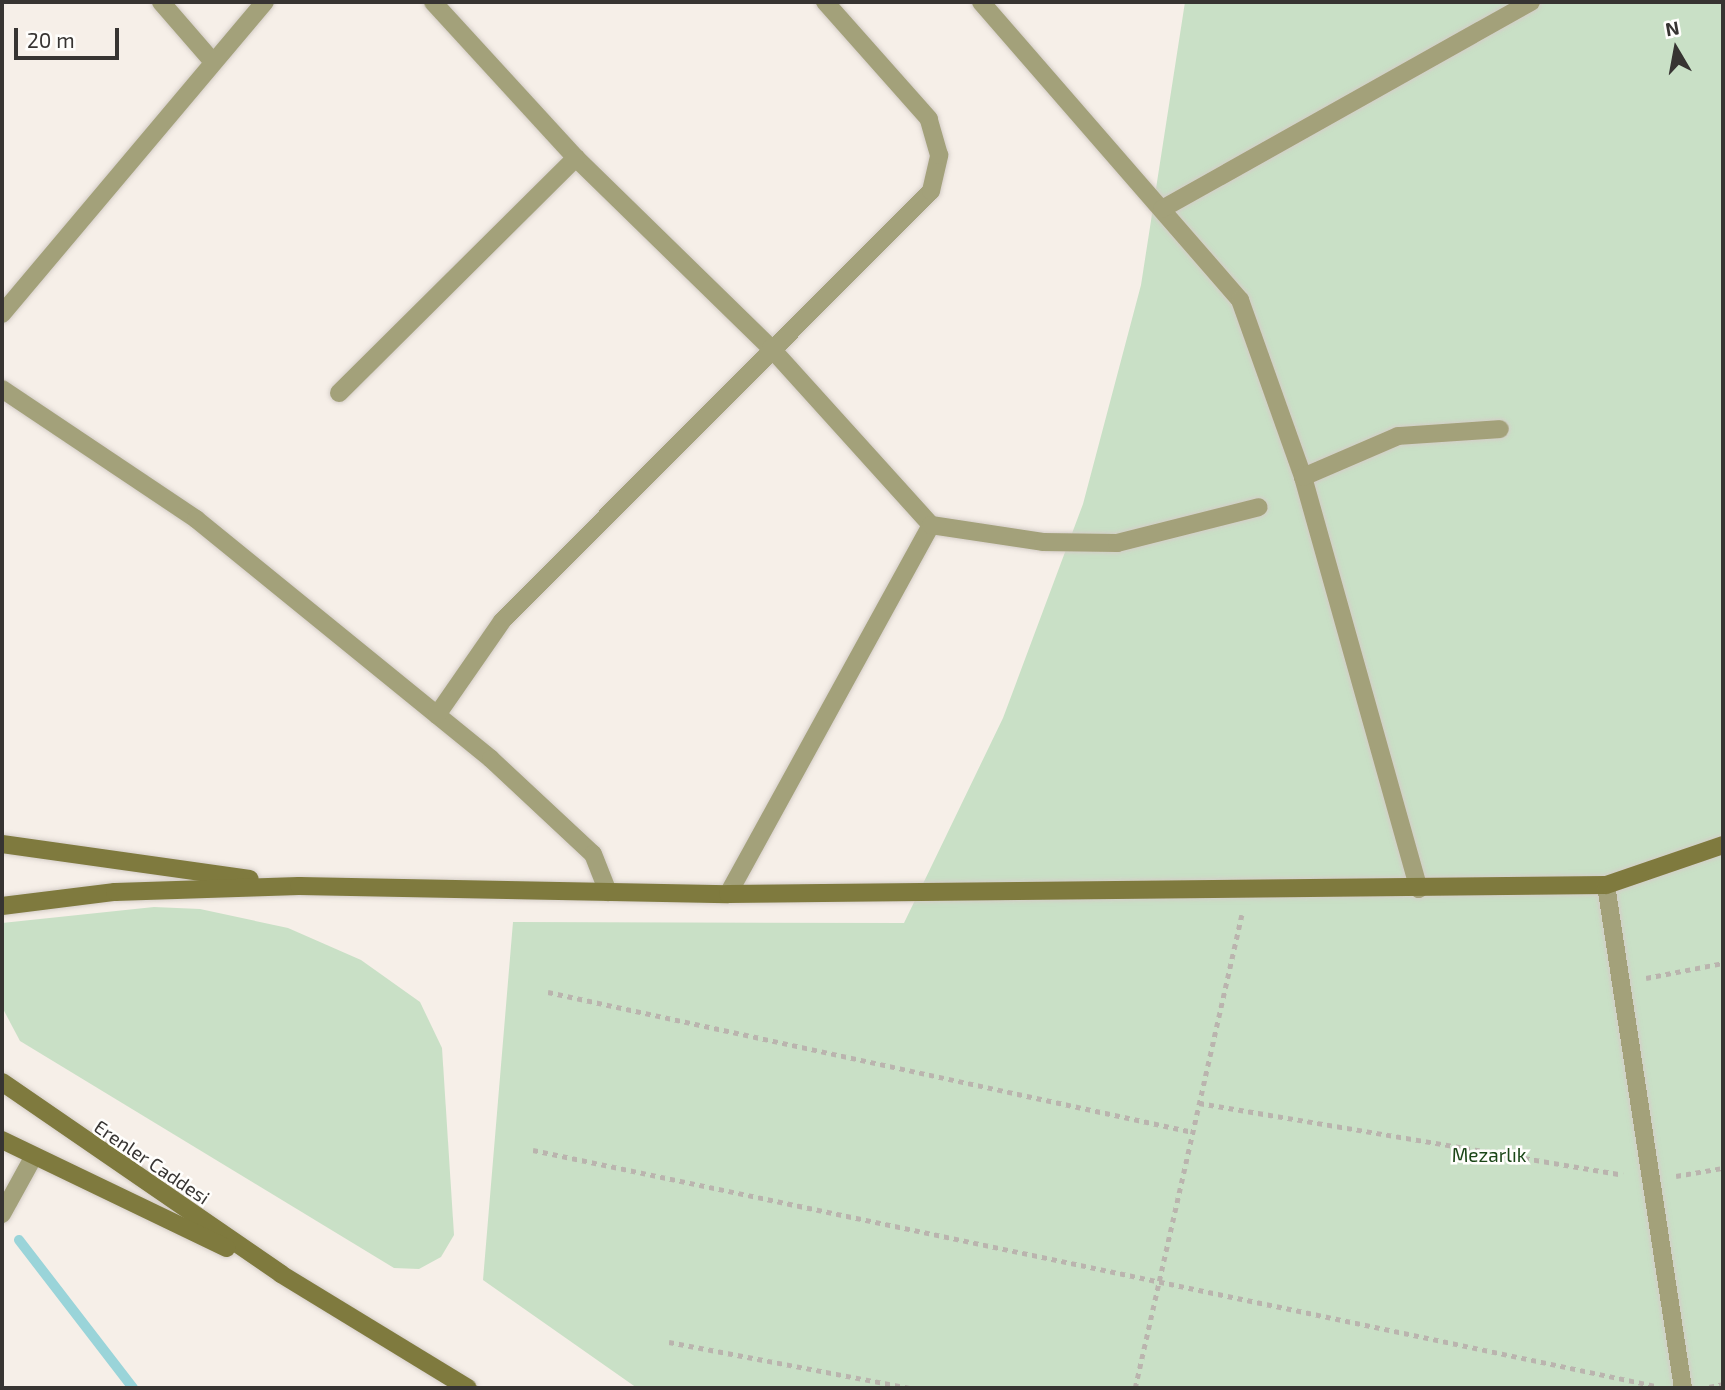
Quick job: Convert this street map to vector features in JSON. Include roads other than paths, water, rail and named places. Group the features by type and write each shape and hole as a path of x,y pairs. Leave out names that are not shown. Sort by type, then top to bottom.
{"street":[{"path":"161,2 213,62"},
{"path":"2,314 265,2"},
{"path":"432,2 576,158 771,348 932,525 1042,542 1117,543 1259,507"},
{"path":"437,715 502,621 771,348 920,206 937,173 936,136 929,119 825,2"},
{"path":"981,2 1240,300 1303,477 1419,888"},
{"path":"1162,209 1531,2"},
{"path":"339,393 576,158"},
{"path":"2,389 196,519 437,715 593,855 608,892"},
{"path":"1303,477 1398,436 1500,429"},
{"path":"728,894 932,525"},
{"path":"2,844 299,886"},
{"path":"2,905 115,892 299,886 728,894 1606,885 1723,845"},
{"path":"1606,885 1683,1388"},
{"name":"Erenler Caddesi","path":"2,1082 281,1274 468,1388"},
{"name":"Erenler Caddesi","path":"2,1140 281,1274"},
{"path":"2,1214 34,1156"}],"waterway":[{"path":"19,1240 133,1388"}],"park label":[{"name":"Mezarlık","path":"1489,1155"}]}
